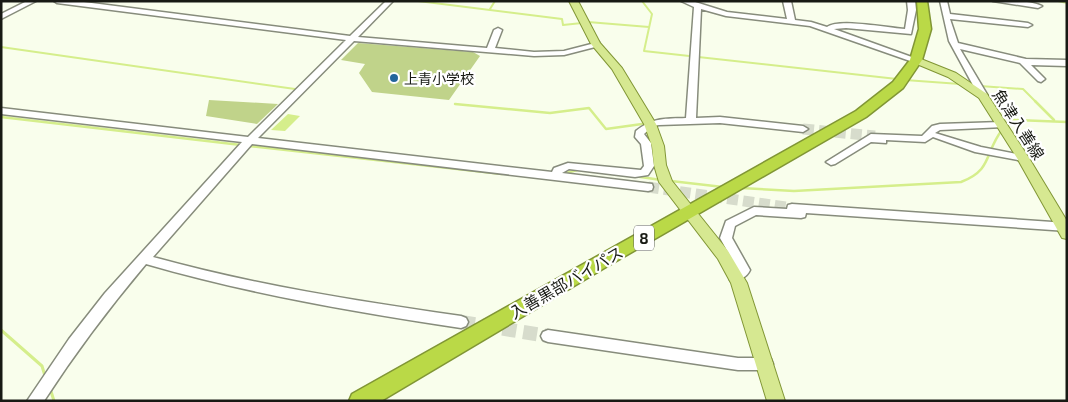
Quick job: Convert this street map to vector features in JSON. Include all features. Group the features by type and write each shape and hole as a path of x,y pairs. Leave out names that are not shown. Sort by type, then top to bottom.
{"highway":[{"name":"8","path":"916,60 925,29 922,1"},
{"name":"8","path":"916,60 929,54 933,43 935,32 930,1"},
{"name":"入善黒部バイパス","path":"360,401 861,114 898,85 916,60"}],"main road":[{"path":"573,1 579,8 587,29 596,44 617,68 650,124 658,146 660,165 666,182 723,255 735,276 766,364 776,401"},
{"name":"魚津入善線","path":"916,60 952,75 984,96 1065,230"}],"street":[{"path":"1,17 33,1"},
{"path":"57,1 354,39 490,51 534,54 564,53 596,44"},
{"path":"35,401 74,343 110,296 250,140 354,39 390,1"},
{"path":"788,1 791,20"},
{"path":"827,28 846,26 908,32 912,10 911,1"},
{"path":"943,1 949,30 955,45 984,96"},
{"path":"996,1 1038,6"},
{"path":"687,2 726,14 791,20 827,28 916,60"},
{"path":"691,120 698,6"},
{"path":"947,16 1028,26"},
{"path":"490,51 498,30"},
{"path":"955,45 1023,61 1067,63"},
{"path":"1023,61 1041,79"},
{"path":"1,111 648,187"},
{"path":"555,176 558,170 568,166 635,174 644,173 649,166 646,143 639,133 650,124 691,120 720,120 803,129"},
{"path":"939,131 1001,125"},
{"path":"875,136 925,139 935,128 979,150 1022,158"},
{"path":"832,162 869,139 918,145 929,144 934,141 939,131"},
{"path":"792,208 1065,230"},
{"path":"735,276 744,270 726,238 730,224 754,211 857,217 860,212"},
{"path":"144,259 176,269 260,288 461,322"},
{"path":"548,336 738,364 766,364"}],"shaded area":[{"path":"358,43 473,52 480,56 449,100 372,92 359,73 365,64 341,60"},
{"path":"209,100 278,104 257,124 206,116"},
{"path":"288,114 300,116 285,131 271,130"}],"waterway":[{"path":"418,1 562,19 563,25 582,23"},
{"path":"490,9 495,1"},
{"path":"642,1 652,14 644,51 897,79"},
{"path":"1058,1 1067,3"},
{"path":"588,22 649,27"},
{"path":"1,47 295,89"},
{"path":"905,80 960,84"},
{"path":"980,86 1023,89 1054,120"},
{"path":"455,104 550,113 589,108 606,129 642,124"},
{"path":"1,117 241,145"},
{"path":"1006,126 1014,120 1067,122"},
{"path":"741,188 794,191 961,182 978,172 983,166 996,138 1002,130"},
{"path":"249,146 502,174"},
{"path":"563,174 577,170"},
{"path":"634,176 661,180"},
{"path":"671,181 723,187"},
{"path":"1,330 42,366 45,376"},
{"path":"50,388 54,401"}],"tunnel":[{"path":"803,129 875,136"},
{"path":"648,187 792,208"},
{"path":"461,322 548,336"}],"place":[{"name":"上青小学校","path":"394,78"}]}
